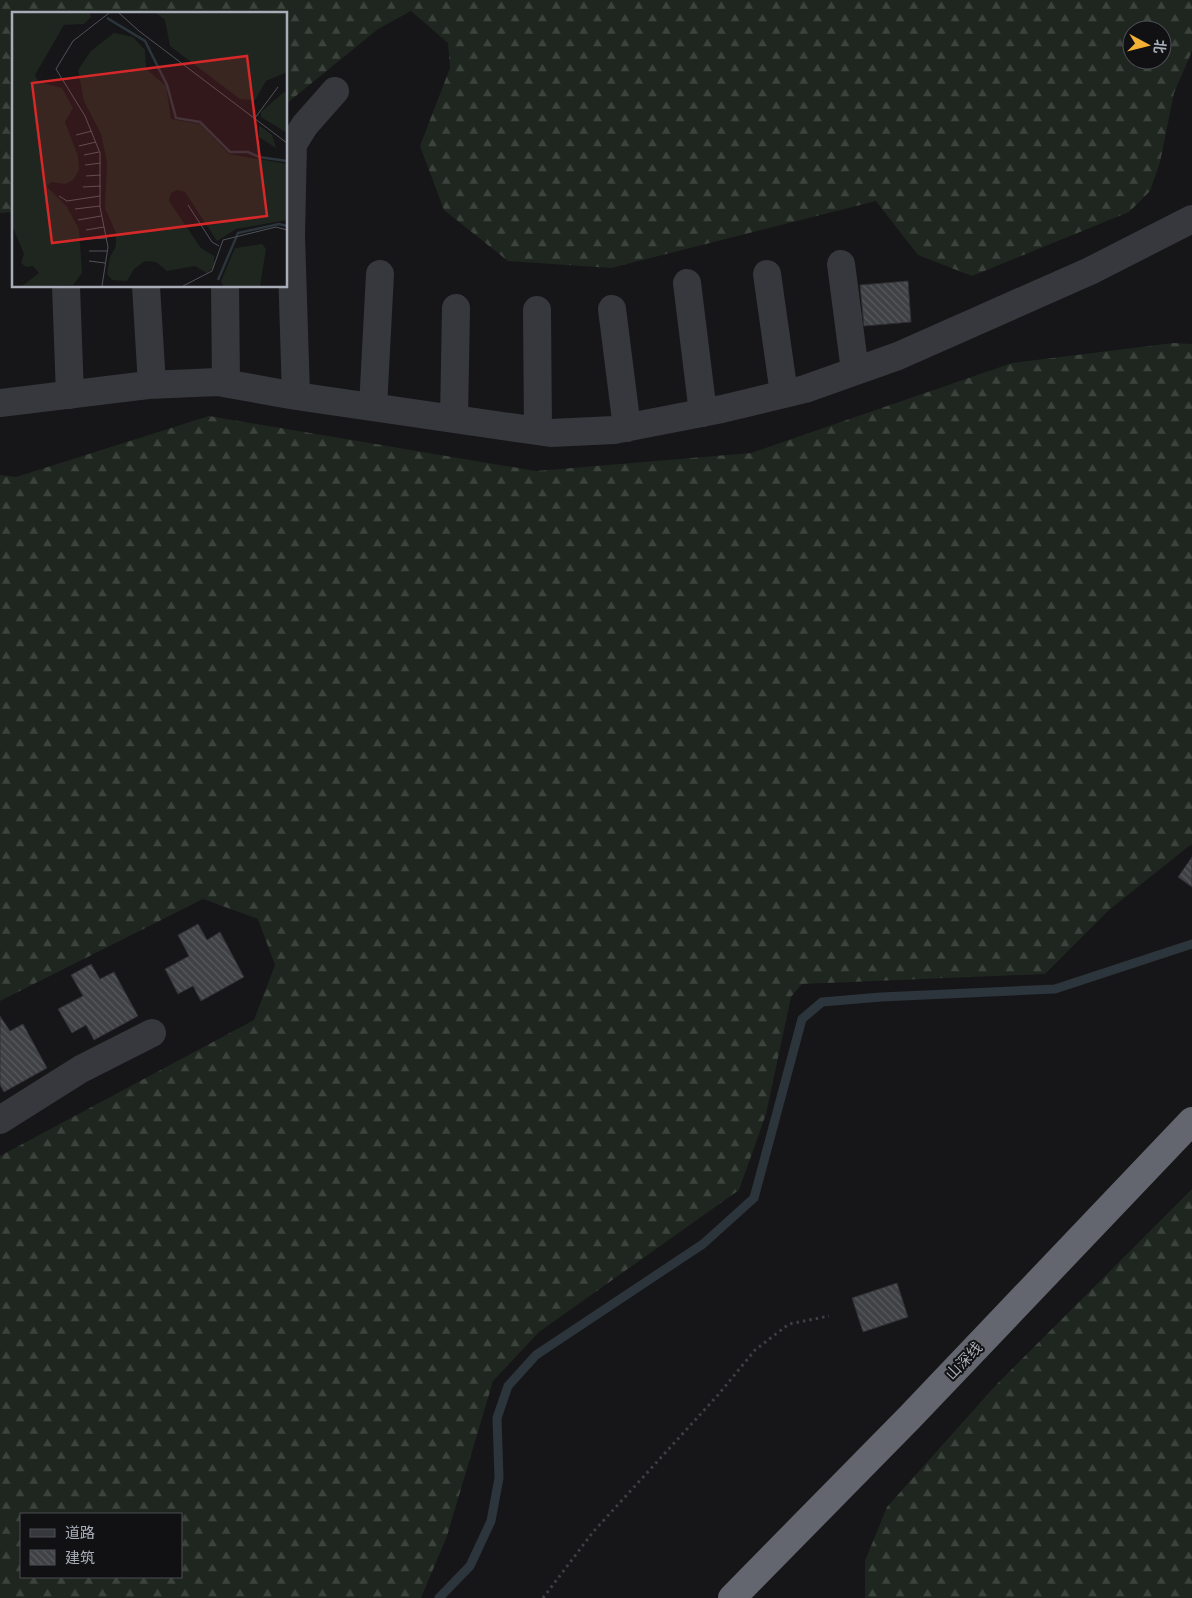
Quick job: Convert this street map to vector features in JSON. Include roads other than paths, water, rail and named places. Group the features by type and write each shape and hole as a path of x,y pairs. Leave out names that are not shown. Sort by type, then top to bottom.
{"highway":[{"name":"山深线","path":"732,1598 917,1410 1192,1121"}],"street":[{"path":"296,396 291,235 294,144 305,125 335,91"},
{"path":"0,403 152,386 218,382 296,396 552,433 627,428 703,413 805,389 898,356 1090,271 1192,219"},
{"path":"841,264 855,371"},
{"path":"373,407 380,274"},
{"path":"767,274 784,394"},
{"path":"687,282 703,413"},
{"path":"66,288 70,395"},
{"path":"146,288 152,386"},
{"path":"225,288 226,383"},
{"path":"454,419 456,308"},
{"path":"612,309 627,428"},
{"path":"537,310 538,431"},
{"path":"0,1120 81,1069 152,1033"}],"waterway":[{"path":"439,1598 470,1566 491,1521 499,1478 497,1418 508,1386 536,1355 703,1244 754,1198 802,1019 822,1002 881,997 1055,989 1192,944"}]}
